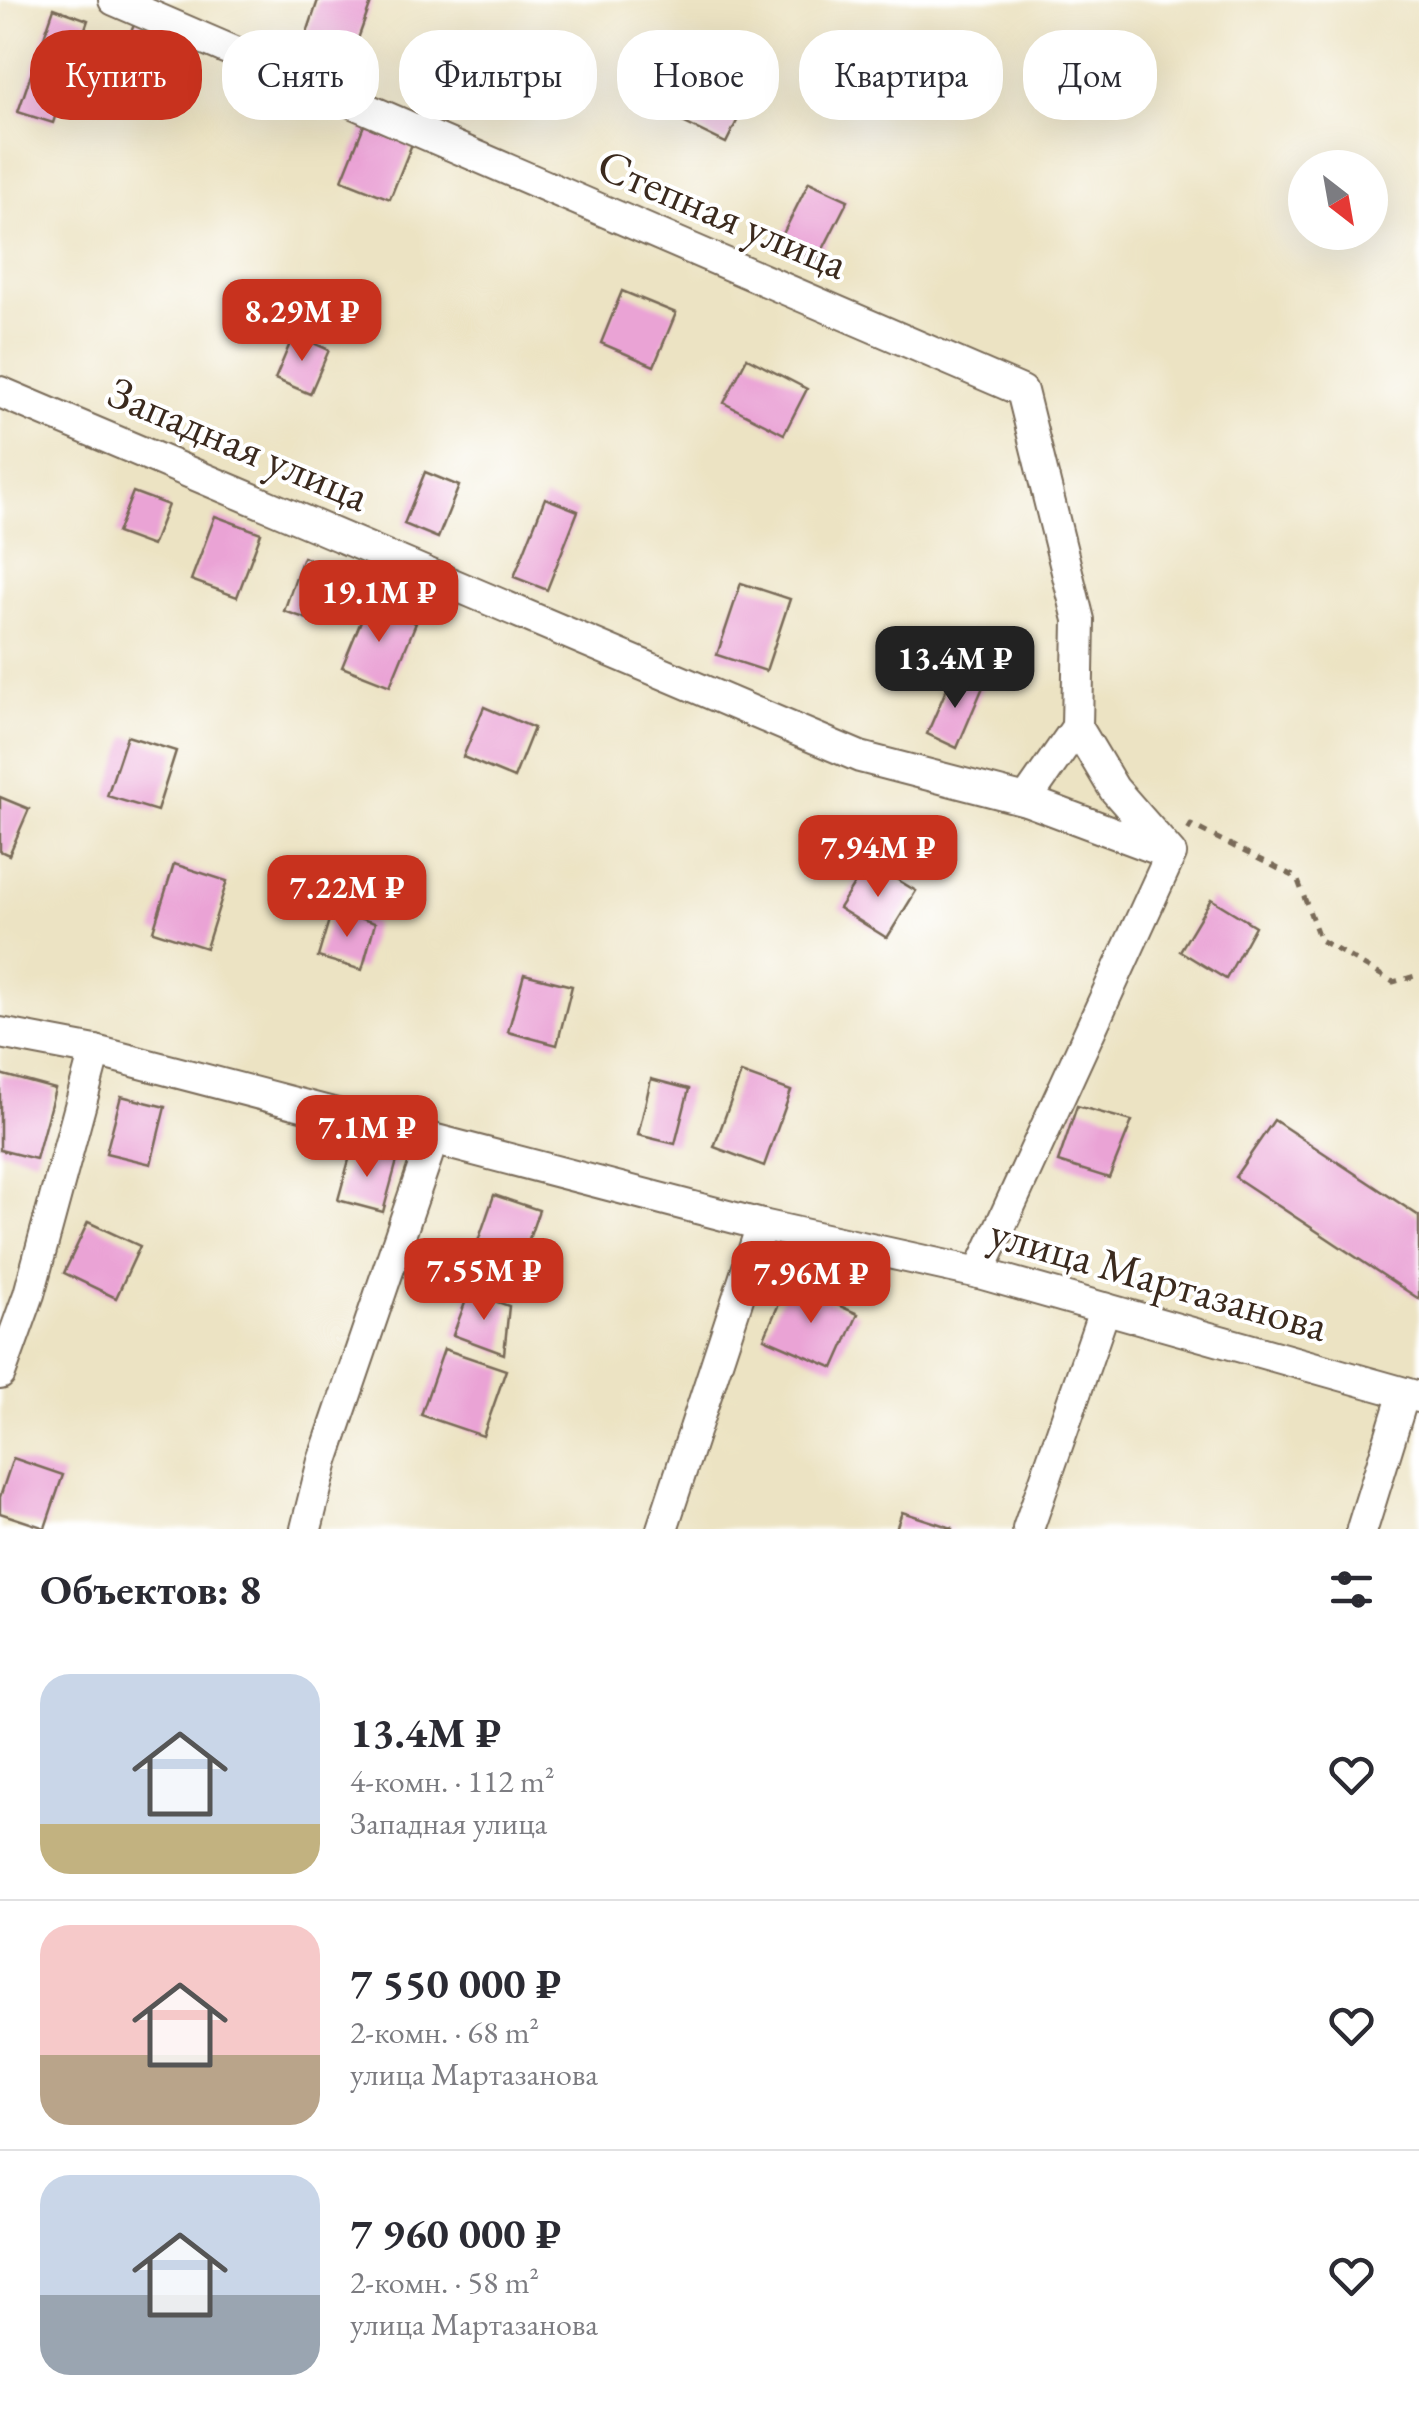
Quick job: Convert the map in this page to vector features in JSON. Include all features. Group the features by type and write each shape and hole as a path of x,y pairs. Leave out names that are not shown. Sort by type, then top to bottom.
{"street":[{"name":"Степная улица","path":"114,0 1022,391 1079,620 1077,727"},
{"name":"Западная улица","path":"0,392 860,757 1026,800 1171,854"},
{"path":"979,1273 1171,854 1114,789 1077,727 1026,800"},
{"name":"улица Мартазанова","path":"0,1033 95,1051 762,1225 979,1273 1412,1395"},
{"path":"0,1374 29,1294 95,1051"},
{"path":"306,1529 323,1460 433,1139"},
{"path":"662,1529 762,1225"},
{"path":"1028,1529 1105,1308"},
{"path":"1362,1529 1412,1395"}],"path":[{"path":"1171,854 1191,825 1298,878 1320,940 1393,982 1419,975"}],"building":[{"path":"318,0 372,0 361,30 308,30"},
{"path":"54,8 88,20 85,30 46,30"},
{"path":"136,20 160,30 132,30"},
{"path":"30,77 30,116 18,112"},
{"path":"679,120 738,120 726,143"},
{"path":"364,125 412,144 390,199 342,180"},
{"path":"809,182 848,200 817,261 779,242"},
{"path":"622,291 676,313 654,366 601,343"},
{"path":"294,334 329,350 310,394 275,379"},
{"path":"747,358 807,389 784,434 724,403"},
{"path":"425,472 459,486 438,538 404,524"},
{"path":"133,492 168,505 152,546 117,533"},
{"path":"545,498 578,511 547,590 514,577"},
{"path":"215,516 261,533 237,597 191,580"},
{"path":"303,557 338,568 319,623 284,611"},
{"path":"741,583 790,599 766,671 717,655"},
{"path":"368,604 416,623 390,686 342,667"},
{"path":"953,674 983,687 957,748 927,734"},
{"path":"484,707 534,728 514,778 463,757"},
{"path":"127,736 176,751 157,811 107,796"},
{"path":"0,797 29,809 9,855 0,851"},
{"path":"868,862 916,891 887,938 839,908"},
{"path":"174,864 227,881 206,948 153,931"},
{"path":"1211,899 1255,926 1226,979 1180,951"},
{"path":"332,910 375,923 362,970 318,957"},
{"path":"524,974 572,986 557,1045 508,1032"},
{"path":"741,1073 791,1091 764,1166 714,1147"},
{"path":"0,1074 55,1089 36,1159 0,1150"},
{"path":"651,1079 689,1089 675,1144 638,1135"},
{"path":"121,1096 165,1107 151,1164 106,1153"},
{"path":"1077,1106 1132,1121 1109,1178 1058,1162"},
{"path":"1274,1120 1419,1216 1419,1299 1235,1177"},
{"path":"352,1149 397,1161 383,1212 338,1200"},
{"path":"494,1195 539,1210 520,1265 475,1250"},
{"path":"88,1222 140,1246 116,1298 64,1273"},
{"path":"788,1283 858,1314 834,1368 764,1338"},
{"path":"469,1292 509,1306 504,1354 453,1335"},
{"path":"444,1349 506,1370 483,1436 421,1415"},
{"path":"13,1458 63,1475 45,1528 0,1513 0,1497"},
{"path":"902,1512 952,1528 952,1529 896,1529"}]}
